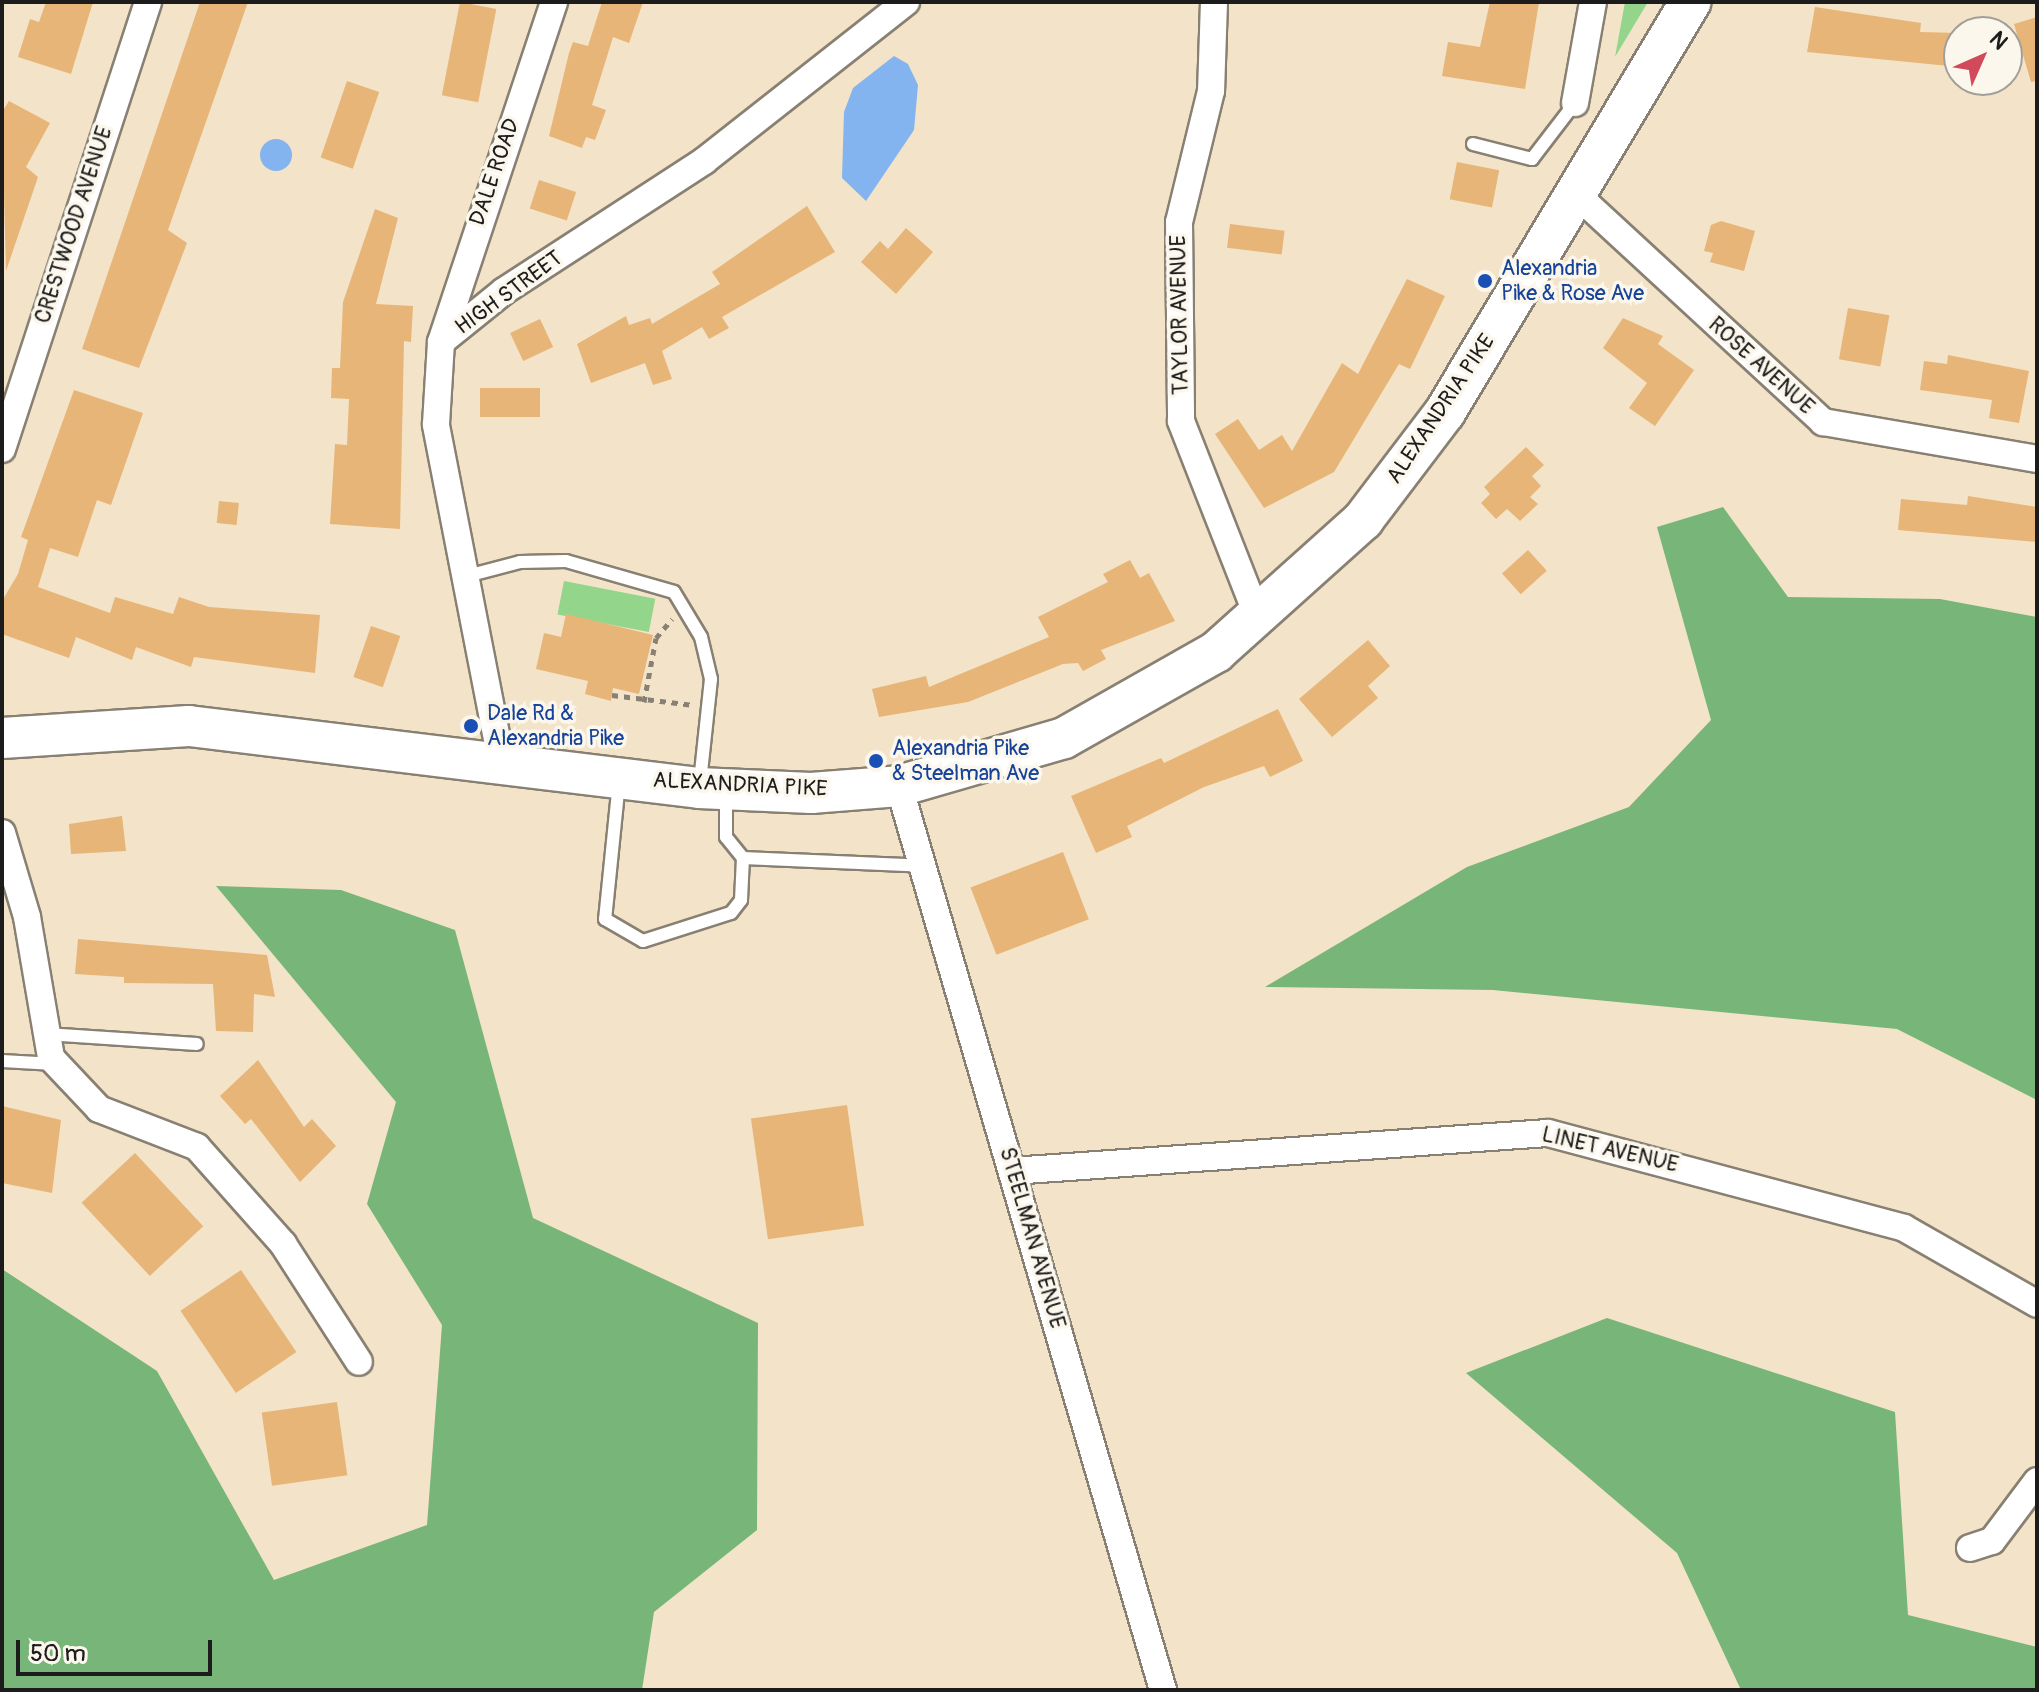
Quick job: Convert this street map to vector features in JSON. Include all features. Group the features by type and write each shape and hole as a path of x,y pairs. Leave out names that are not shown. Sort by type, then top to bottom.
{"main road":[{"name":"ALEXANDRIA PIKE","path":"2,738 189,726 712,788 899,786 1064,738 1216,652 1326,560 1408,466 1690,2"}],"street":[{"name":"CRESTWOOD AVENUE","path":"2,449 148,2"},
{"name":"DALE ROAD","path":"441,342 554,2"},
{"name":"HIGH STREET","path":"502,765 436,424 441,342 849,51 906,2"},
{"name":"TAYLOR AVENUE","path":"1214,2 1211,91 1179,222 1181,421 1258,617"},
{"path":"1575,103 1593,2"},
{"name":"ROSE AVENUE","path":"1575,193 1823,422 1862,434 2037,459"},
{"name":"STEELMAN AVENUE","path":"899,786 1163,1690"},
{"path":"2,833 27,917 46,1034 56,1064 99,1109 197,1147 283,1244 359,1362"},
{"name":"LINET AVENUE","path":"1012,1171 1548,1133 1904,1228 2037,1304"},
{"path":"1970,1548 1992,1541 2037,1481"}],"lane":[{"path":"1473,144 1532,159 1575,103"},
{"path":"467,576 520,562 566,561 656,582 687,610 711,679 712,788 726,837 743,858 741,900 731,913 643,941 605,919 620,777"},
{"path":"743,858 923,866"},
{"path":"46,1034 197,1044"},
{"path":"2,1061 56,1064"}],"path":[{"path":"644,702 656,638 687,610"},
{"path":"612,695 644,702 710,706"}],"green space":[{"path":"1625,2 1648,2 1615,57"},
{"path":"1723,507 1788,597 1940,599 2037,617 2037,1100 1897,1029 1493,990 1265,987 1467,867 1629,807 1711,720 1657,527"},
{"path":"564,581 655,599 649,632 558,614"},
{"path":"216,886 341,890 455,930 533,1218 758,1323 757,1530 654,1612 642,1690 2,1690 2,1269 157,1371 274,1580 427,1525 442,1325 367,1204 396,1102"},
{"path":"1607,1318 1895,1412 1908,1615 2037,1647 2037,1690 1741,1690 1677,1553 1466,1373"}],"water":[{"path":"894,56 908,64 918,85 914,130 866,201 842,178 844,112 853,88"},
{"path":"276,139 288,143 292,155 288,167 276,171 264,167 260,155 264,143"}],"building":[{"path":"46,2 93,2 71,74 18,57 30,19 39,22"},
{"path":"200,2 248,2 168,230 187,243 139,368 82,349"},
{"path":"460,2 496,9 478,102 442,95"},
{"path":"602,2 643,2 629,43 613,37 592,105 606,110 595,140 586,137 582,148 549,136 573,42 588,46"},
{"path":"1490,2 1539,2 1525,89 1442,76 1448,42 1480,47"},
{"path":"1815,7 1921,23 1920,32 1943,33 1943,65 1807,52"},
{"path":"2037,17 2037,81 2031,82 2023,55 2023,21"},
{"path":"347,81 379,92 353,169 321,158"},
{"path":"9,101 50,123 26,167 38,177 6,271 2,112"},
{"path":"1457,162 1499,170 1492,208 1450,199"},
{"path":"539,180 576,192 567,221 530,209"},
{"path":"807,206 835,252 722,317 729,328 709,339 702,327 662,351 672,379 653,385 645,363 591,383 577,344 626,316 629,325 650,318 652,324 720,284 712,272"},
{"path":"375,209 398,218 376,304 413,306 411,342 404,341 400,529 330,524 335,444 347,445 349,399 331,398 332,368 340,368 343,302"},
{"path":"1721,221 1755,231 1744,271 1710,262 1713,253 1704,251 1711,225"},
{"path":"1230,224 1285,231 1282,255 1227,248"},
{"path":"906,228 933,252 896,294 861,262 880,241 888,249"},
{"path":"1407,279 1445,296 1410,369 1399,364 1334,472 1264,508 1215,434 1238,419 1259,450 1282,435 1292,451 1342,363 1358,374"},
{"path":"1848,308 1889,315 1880,367 1839,359"},
{"path":"1623,318 1663,336 1658,344 1694,370 1655,426 1629,408 1647,383 1603,348"},
{"path":"540,319 553,347 523,361 510,333"},
{"path":"1948,355 2029,371 2019,423 1989,418 1992,400 1920,390 1924,361 1947,364"},
{"path":"480,388 540,388 540,417 480,417"},
{"path":"74,390 143,413 111,505 97,500 78,557 50,548 38,587 110,613 115,597 173,614 179,597 209,607 320,615 315,673 194,657 191,667 136,647 132,660 76,637 69,658 2,634 2,601 18,574 28,540 21,537"},
{"path":"1526,447 1544,465 1532,476 1541,486 1530,497 1538,504 1520,521 1507,509 1496,519 1481,503 1490,494 1484,487"},
{"path":"1968,496 2037,507 2037,542 1898,530 1901,499 1967,505"},
{"path":"219,501 239,503 237,525 217,523"},
{"path":"1528,550 1547,571 1521,594 1502,573"},
{"path":"1130,560 1140,578 1149,573 1175,621 1101,650 1106,659 1083,671 1078,663 1063,664 968,702 879,717 872,689 926,676 929,687 1049,637 1038,617 1108,582 1103,574"},
{"path":"566,614 653,635 639,694 613,688 611,701 585,694 588,681 536,669 544,633 561,637"},
{"path":"371,626 400,636 383,687 353,677"},
{"path":"1368,640 1390,666 1368,686 1378,698 1332,737 1299,699"},
{"path":"1278,709 1303,761 1270,777 1264,766 1204,787 1127,826 1132,837 1096,853 1071,796 1161,758 1164,763"},
{"path":"122,816 126,851 71,854 69,824"},
{"path":"1063,852 1089,919 996,955 971,887"},
{"path":"78,939 267,955 275,997 254,994 253,1032 216,1031 213,984 124,983 124,977 75,974"},
{"path":"258,1060 304,1127 312,1119 336,1146 300,1182 251,1119 245,1124 220,1096"},
{"path":"847,1105 864,1226 768,1239 751,1118"},
{"path":"2,1106 61,1120 52,1193 2,1183"},
{"path":"135,1153 203,1226 150,1276 82,1203"},
{"path":"241,1270 296,1352 236,1393 180,1311"},
{"path":"337,1402 347,1475 272,1486 262,1413"}],"place":[{"name":"Alexandria Pike & Rose Ave","path":"1485,281"},
{"name":"Dale Rd & Alexandria Pike","path":"471,726"},
{"name":"Alexandria Pike & Steelman Ave","path":"876,761"}]}
